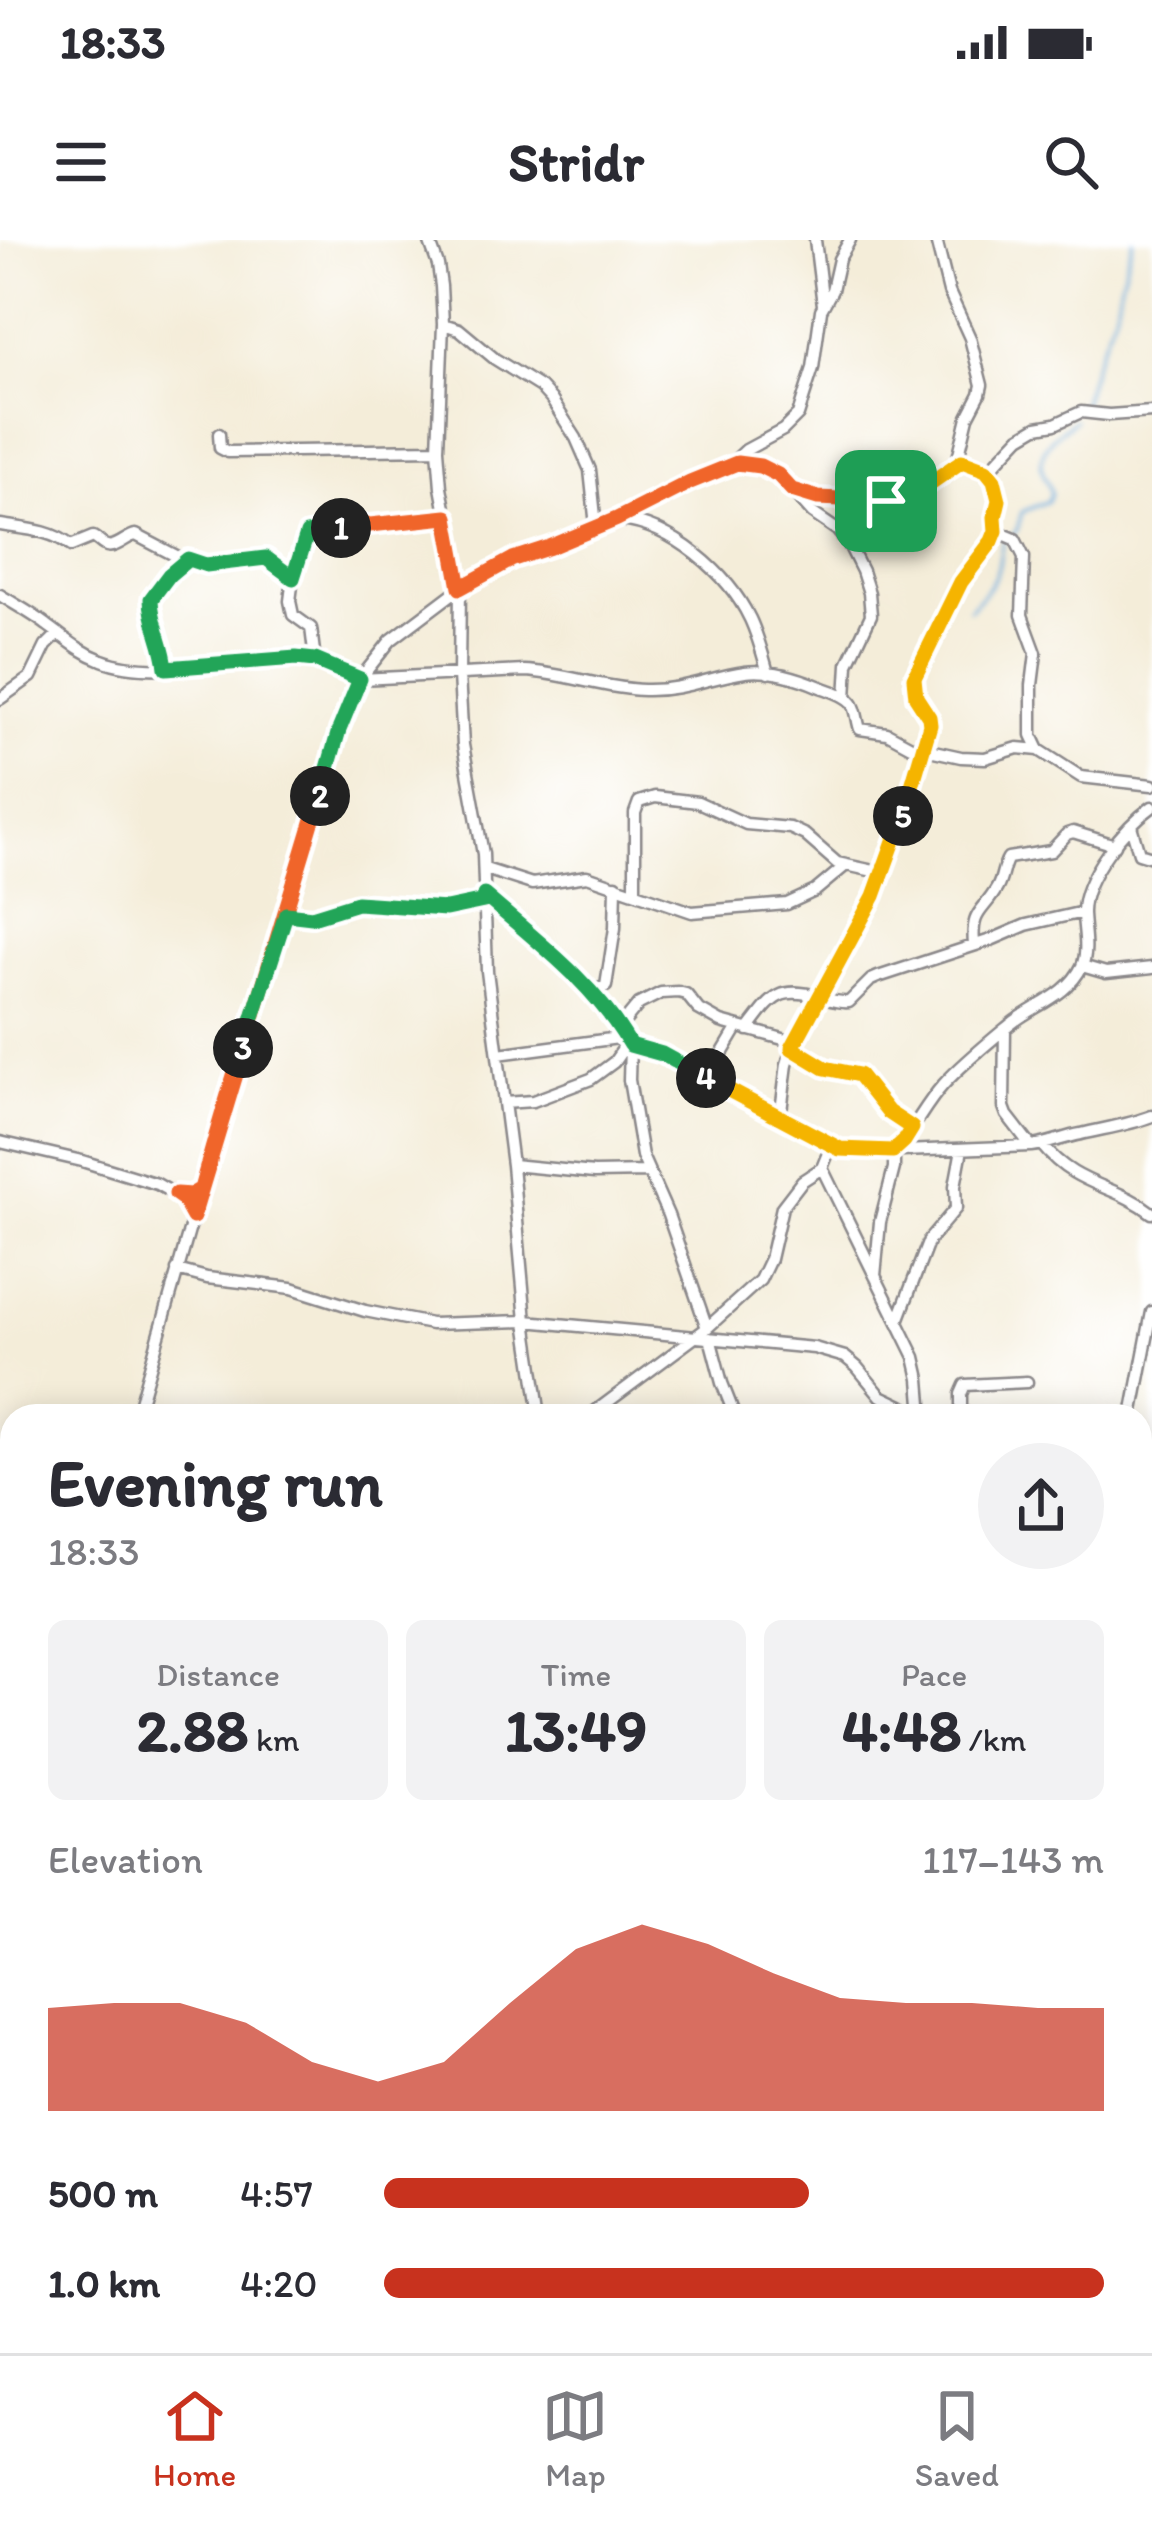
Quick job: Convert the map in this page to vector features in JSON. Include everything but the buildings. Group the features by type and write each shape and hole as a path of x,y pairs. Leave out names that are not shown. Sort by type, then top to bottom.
{"street":[{"path":"429,240 440,275 438,449 460,588 464,745 484,869 485,954 538,1404"},
{"path":"139,1404 339,730 360,679 391,640 460,588 513,559 617,519 729,465 783,430 798,415 813,368 823,305 814,240"},
{"path":"823,305 850,240"},
{"path":"936,240 982,385 957,462"},
{"path":"443,324 459,329 551,399 590,470 596,526"},
{"path":"986,470 1036,427 1081,412 1152,412"},
{"path":"219,434 220,448 228,452 438,449"},
{"path":"780,1119 793,1045 866,915 925,748 929,717 916,697 914,678 961,582 992,541 998,490 986,470 957,462 916,493 886,501 829,500 792,490"},
{"path":"729,465 760,466 778,475 812,513 843,536 858,561 869,593 869,621 848,664 846,698"},
{"path":"315,660 311,628 293,615 290,601 305,537 310,532 447,517"},
{"path":"617,519 670,537 723,579 749,617 768,673"},
{"path":"0,525 44,531 70,546 93,537 108,547 136,535 182,559 206,565 266,558 293,578"},
{"path":"996,531 1015,539 1024,557 1022,615 1036,653 1032,735 1039,750"},
{"path":"166,668 151,599 188,559"},
{"path":"0,595 89,655 112,664 166,668 269,658 315,660 360,679 535,671 623,689 660,690 740,673 768,673 846,698 855,709 860,729 887,733 910,746 971,758 1018,748 1039,750 1074,775 1152,785"},
{"path":"0,700 32,676 46,646 58,634"},
{"path":"634,891 635,813 639,802 649,797 698,802 746,824 790,828 805,835 830,859 884,873"},
{"path":"893,1151 944,1084 1005,1030 1061,991 1082,966 1089,884 1115,845 1152,807"},
{"path":"1131,826 1139,853 1152,857"},
{"path":"974,945 973,923 999,886 1009,858 1051,850 1073,832 1115,845"},
{"path":"484,869 524,883 579,876 692,912 796,901 845,866"},
{"path":"591,992 606,986 609,978 616,885"},
{"path":"286,914 312,917 357,903 446,909 484,898"},
{"path":"484,898 591,992 626,1038 831,1146 863,1151 1036,1146 1152,1116"},
{"path":"707,1079 743,1029 778,994 849,1002 871,980 1026,925 1083,912"},
{"path":"1082,966 1106,974 1152,968"},
{"path":"504,1103 533,1100 591,1079 614,1062 639,1004 670,991 686,994 698,1009 721,1022 793,1045 825,1068 859,1075 888,1112 912,1128"},
{"path":"1005,1030 1007,1115 1060,1165 1152,1213"},
{"path":"498,1054 626,1038"},
{"path":"626,1038 642,1156 668,1215 730,1404"},
{"path":"0,1142 158,1184 183,1199 193,1217"},
{"path":"709,1333 760,1280 782,1207 802,1181 822,1168 831,1146"},
{"path":"898,1321 929,1240 956,1208 962,1149"},
{"path":"875,1276 893,1151"},
{"path":"512,1165 594,1173 648,1172"},
{"path":"822,1168 919,1369 922,1404"},
{"path":"176,1194 191,1195 201,1189"},
{"path":"177,1270 292,1288 400,1320 436,1324 526,1321 695,1337"},
{"path":"1134,1404 1152,1312"},
{"path":"605,1404 695,1337 709,1333 837,1354 857,1366 881,1396 898,1404"},
{"path":"961,1404 965,1385 1027,1382"}],"waterway":[{"path":"1082,406 1115,313 1133,240"},
{"path":"1013,534 1022,512 1048,501 1051,493 1042,456 1075,420"},
{"path":"969,609 993,580 1004,539"}],"route":[{"path":"886,501 818,498 792,490 760,466 737,463 617,519 513,559 460,588 447,517 310,532 293,578 266,558 206,565 188,559 169,575 153,593 150,606 166,668 296,658 315,660 360,679 339,730 286,914 236,1069 193,1217 176,1194 186,1196 201,1189 236,1069 260,999 286,914 312,917 357,903 446,909 484,901 484,895 581,980 634,1048 662,1054 831,1146 893,1151 904,1141 912,1128 888,1112 863,1078 825,1068 792,1048 866,915 884,873 929,734 929,717 916,697 914,678 961,582 995,537 999,500 992,476 962,461 916,493 886,501"}]}
